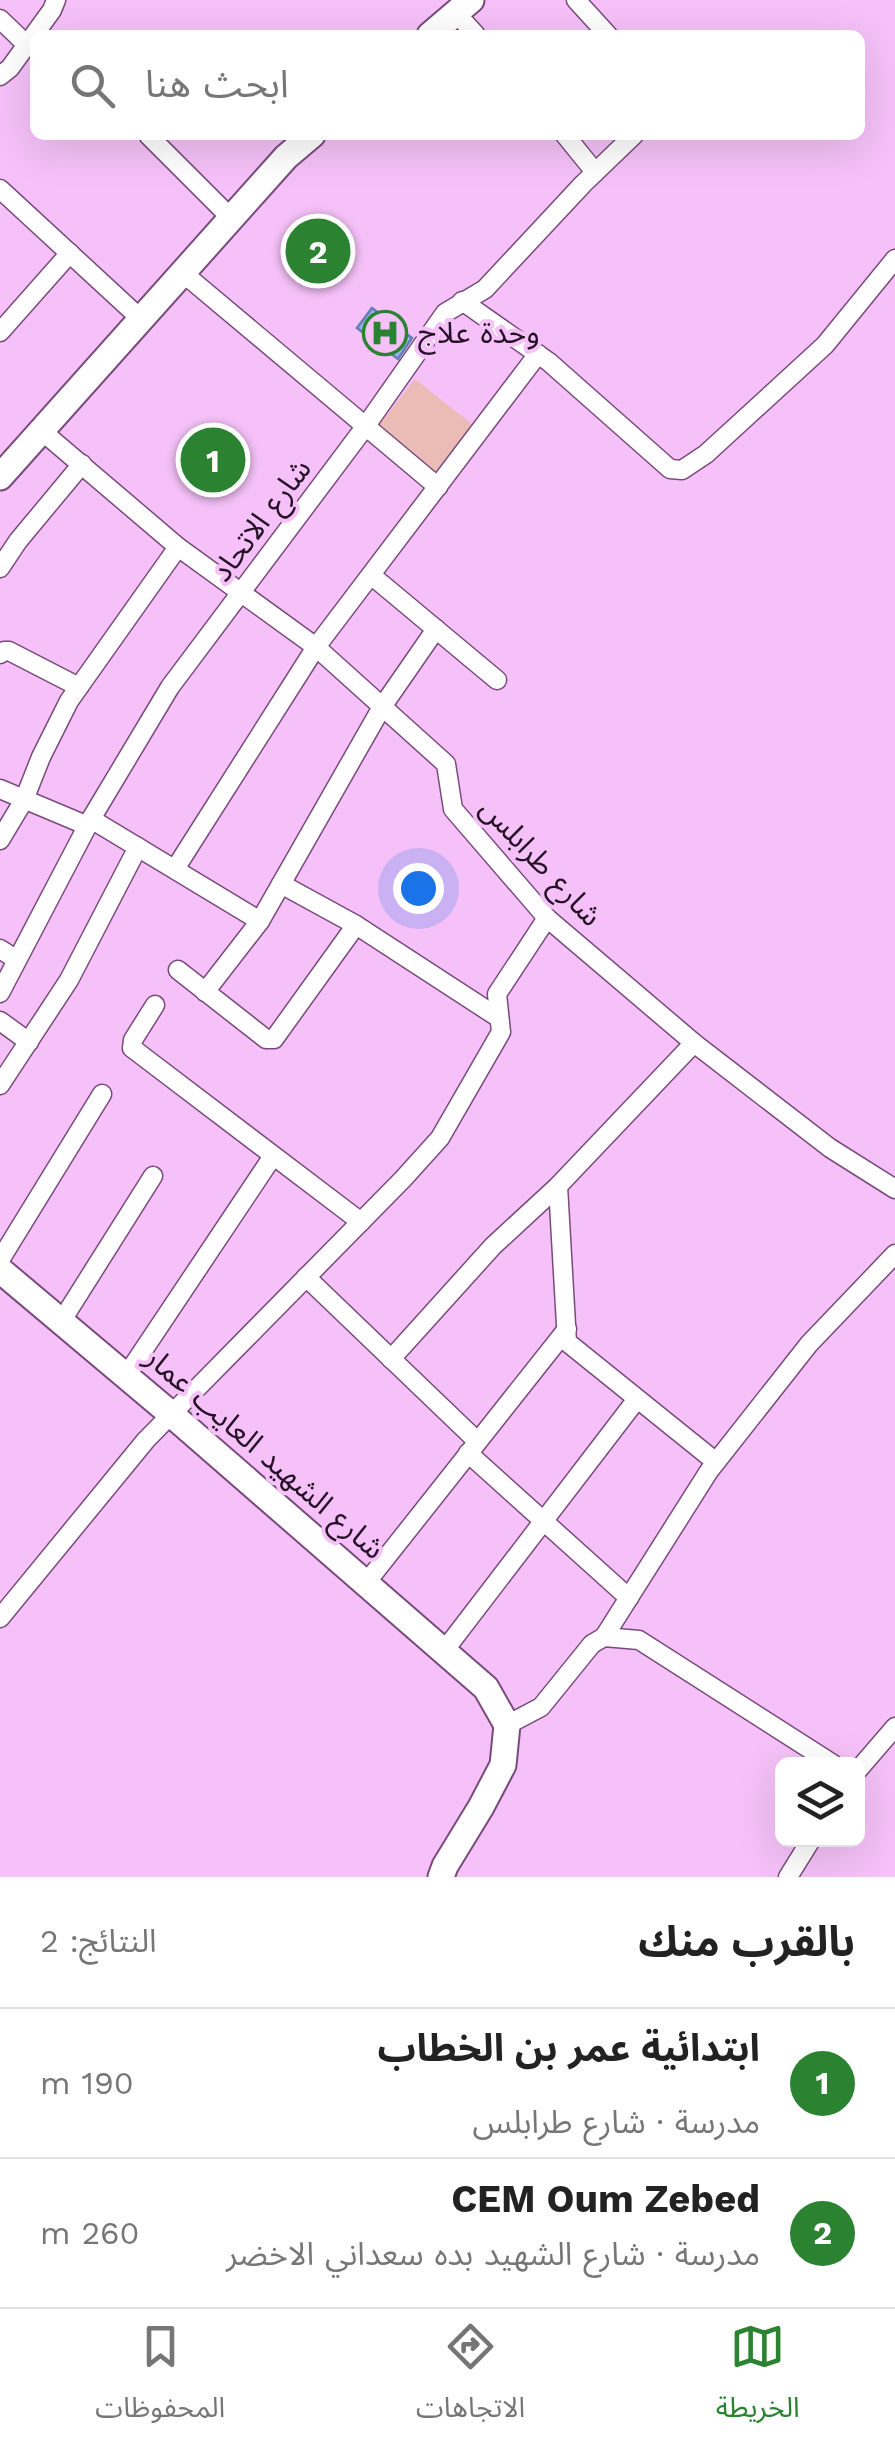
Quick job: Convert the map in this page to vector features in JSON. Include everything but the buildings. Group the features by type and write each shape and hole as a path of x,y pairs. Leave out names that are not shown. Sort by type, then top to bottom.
{"street":[{"path":"44,30 56,0"},
{"path":"576,0 603,30"},
{"path":"436,30 463,6 474,30"},
{"path":"0,19 26,45"},
{"path":"0,76 30,42"},
{"path":"153,140 232,218"},
{"path":"0,477 286,157 306,140"},
{"path":"569,140 595,172"},
{"name":"شارع الاتحاد","path":"0,993 90,823 170,687 445,313 500,275 629,140"},
{"path":"2,194 142,320"},
{"path":"0,332 70,253"},
{"path":"462,301 538,354 670,469 682,470 706,454 825,345 895,259"},
{"path":"183,273 438,487"},
{"path":"175,869 316,646 538,354"},
{"name":"شارع طرابلس","path":"43,432 178,547 316,646 446,764 454,808 547,918 694,1043 830,1148 895,1189"},
{"path":"0,568 82,464"},
{"path":"0,840 24,800 69,701 178,547"},
{"path":"371,575 497,680"},
{"path":"205,992 260,922 382,707 436,629"},
{"path":"0,654 9,651 79,687"},
{"path":"0,788 90,823 138,847 260,922"},
{"path":"0,1085 69,980 138,847"},
{"path":"281,884 356,925 499,1018"},
{"path":"0,1618 146,1440 440,1138 501,1032 497,994 547,918"},
{"path":"178,970 266,1039 274,1039 356,925"},
{"path":"0,948 17,960"},
{"path":"155,1006 132,1048 360,1222"},
{"path":"0,1021 29,1042"},
{"path":"391,1359 493,1246 558,1186 694,1043"},
{"path":"0,1260 102,1094"},
{"path":"126,1376 274,1156"},
{"path":"61,1322 153,1176"},
{"path":"558,1186 568,1342 716,1462"},
{"path":"441,1877 503,1765 507,1725 541,1707 592,1644 604,1637 716,1462 808,1344 895,1254"},
{"name":"شارع الشهيد العايب عمار","path":"0,1270 486,1688 507,1725"},
{"path":"306,1277 391,1359 544,1521 629,1598"},
{"path":"366,1583 567,1329"},
{"path":"444,1651 637,1399"},
{"path":"604,1637 639,1640 822,1757"},
{"path":"865,1762 895,1727"},
{"path":"788,1877 807,1847"}],"shaded area":[{"path":"415,379 474,426 436,476 376,429"}],"place":[{"name":"CEM Oum Zebed","path":"318,251"},
{"name":"وحدة علاج","path":"385,333"},
{"name":"ابتدائية عمر بن الخطاب","path":"213,460"}]}
